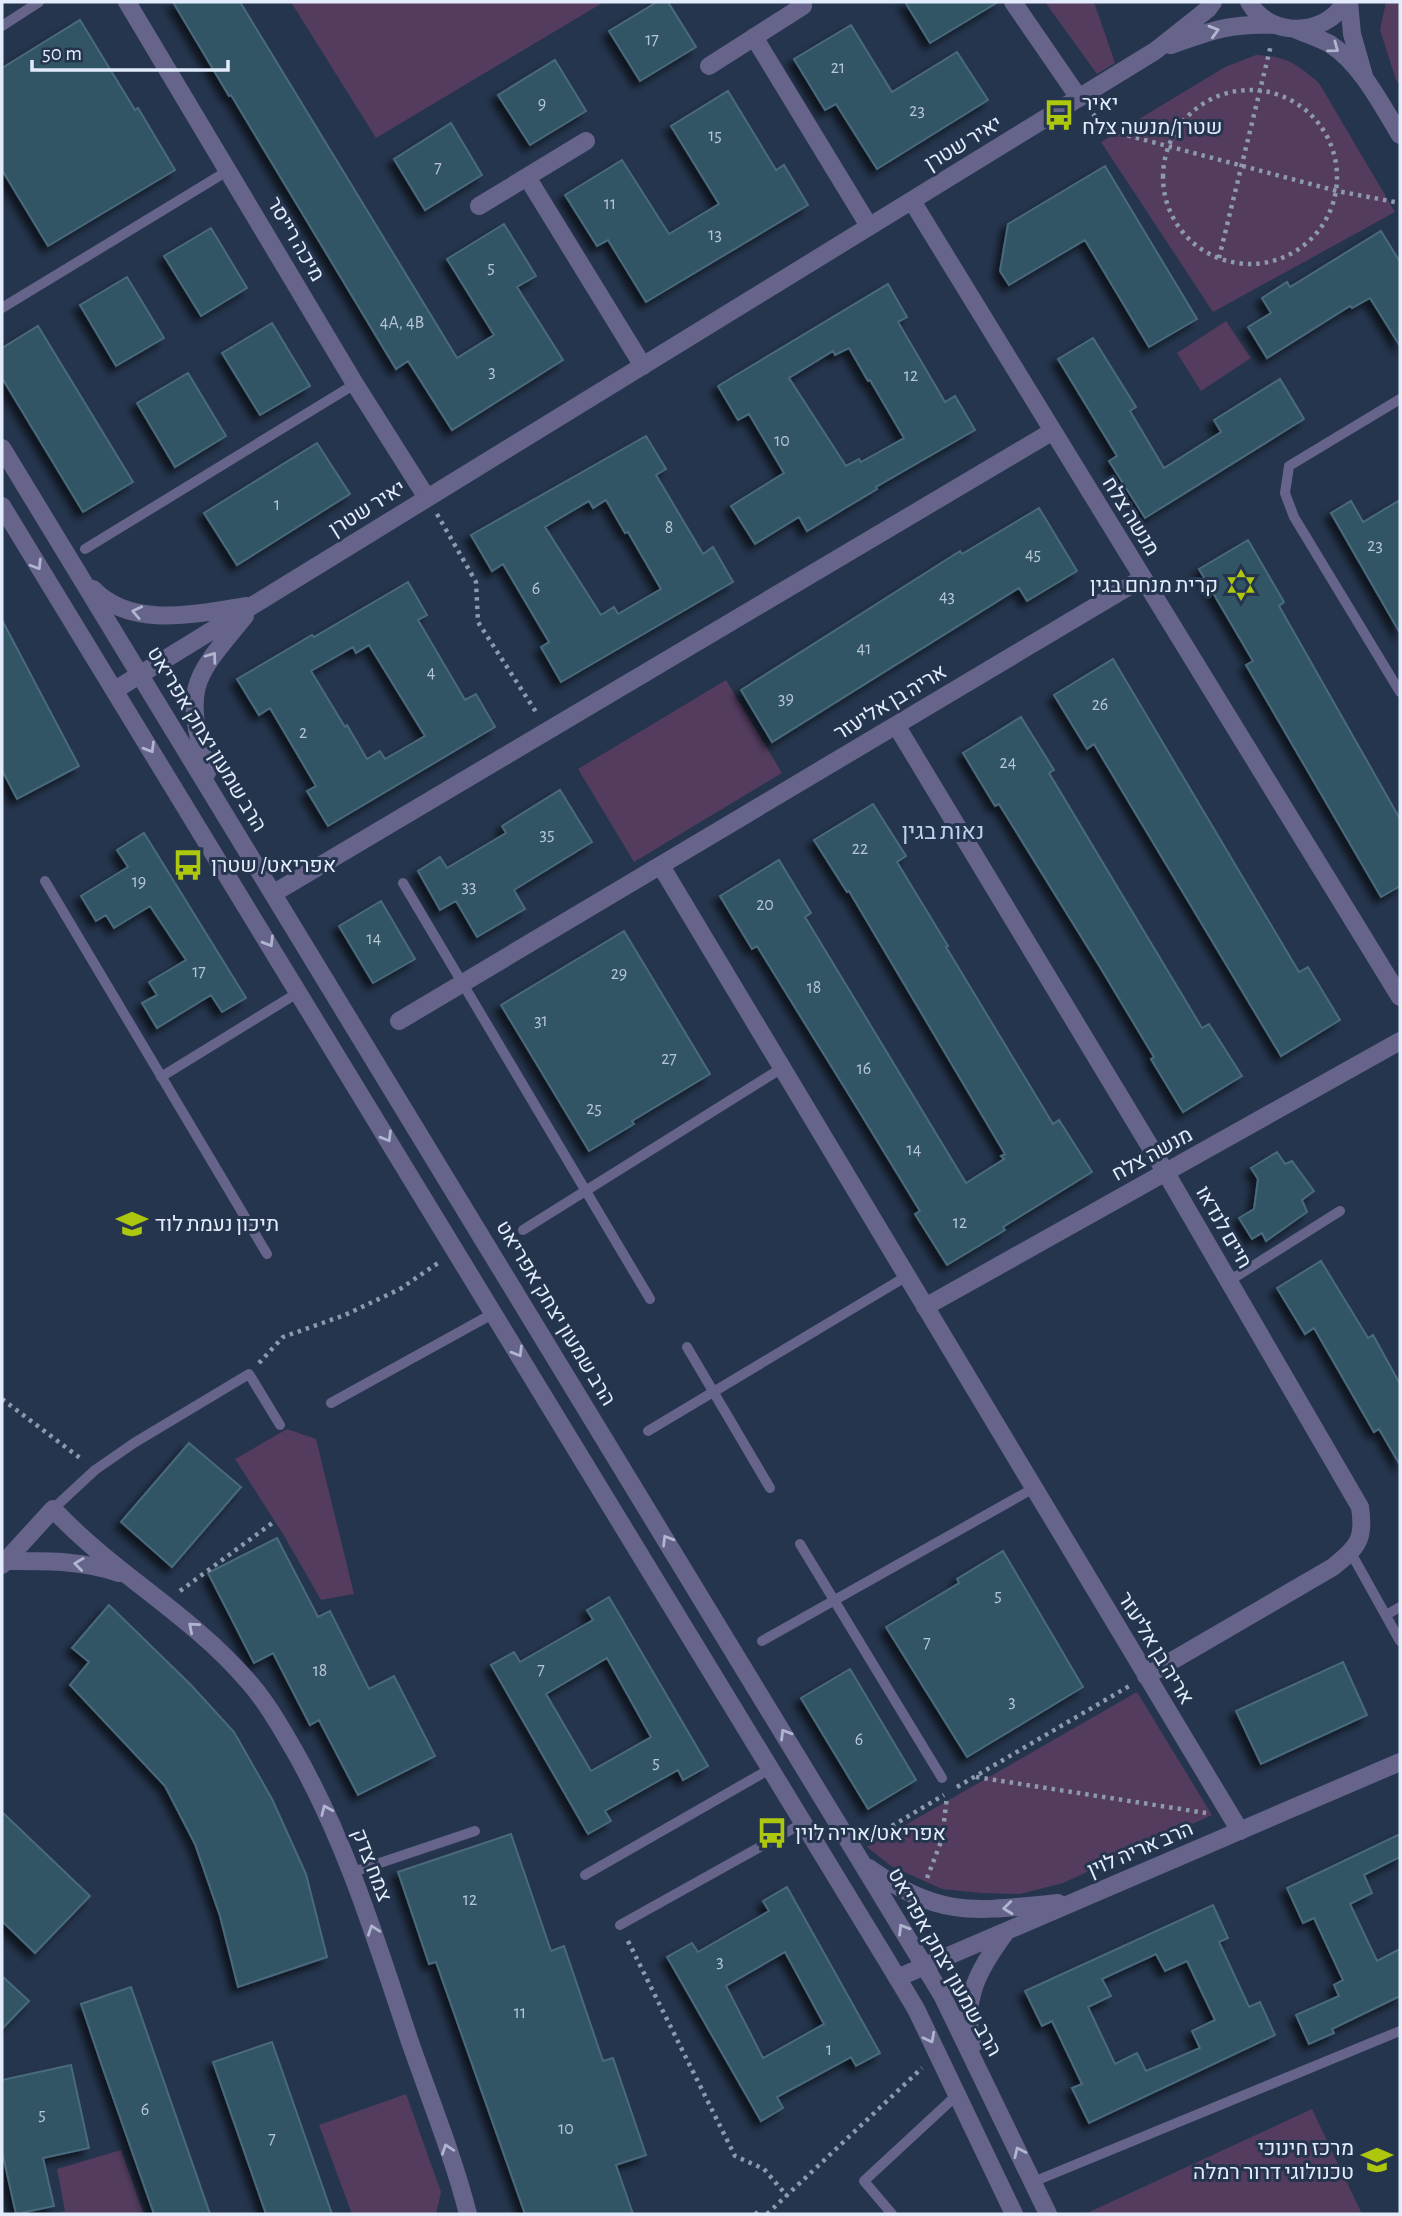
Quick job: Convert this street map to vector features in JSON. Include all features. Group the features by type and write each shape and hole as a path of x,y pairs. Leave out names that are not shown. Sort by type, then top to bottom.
{"street":[{"name":"מיכה רייסר","path":"127,2 355,384 427,498"},
{"path":"1013,2 1079,98"},
{"name":"יאיר שטרן","path":"115,690 1155,51 1213,2"},
{"path":"1249,2 1262,17 1276,25"},
{"path":"1294,29 1321,24 1347,2"},
{"path":"1347,2 1352,34 1365,79 1400,135"},
{"path":"709,66 803,6"},
{"name":"יאיר שטרן","path":"1155,51 1217,29 1244,24 1276,25 1294,29 1330,44 1365,79"},
{"path":"754,37 869,226"},
{"path":"480,206 586,141"},
{"path":"527,177 643,366"},
{"name":"מנשה צלח","path":"912,201 1400,997"},
{"path":"274,894 1053,431"},
{"name":"הרב שמעון יצחק אפריאט","path":"2,448 925,1966 979,2068 1048,2214"},
{"path":"2,506 897,1978 958,2094 1014,2214"},
{"path":"78,572 98,593 117,606 137,613 185,615 254,605"},
{"name":"אריה בן אליעזר","path":"399,1021 1143,578"},
{"path":"212,791 195,726 195,688 208,661 254,605"},
{"name":"חיים לנדאו","path":"896,725 1166,1172 1360,1507 1363,1526 1360,1541 1351,1553"},
{"name":"אריה בן אליעזר","path":"661,866 1235,1824"},
{"name":"מנשה צלח","path":"925,1307 1400,1041"},
{"path":"3,1563 53,1509"},
{"name":"צמח צדק","path":"53,1509 92,1547 209,1640 248,1681 280,1725 318,1792 353,1872 468,2214"},
{"path":"1146,1676 1333,1567 1351,1553"},
{"name":"צמח צדק","path":"3,1563 45,1561 103,1567 143,1586"},
{"name":"הרב אריה לוין","path":"897,1978 1076,1901 1235,1824 1400,1762"},
{"path":"857,1852 870,1868 896,1886 954,1909 980,1911 1076,1901"},
{"path":"979,2068 970,2036 969,2006 983,1962 1007,1931"}],"lane":[{"path":"2,26 39,2"},
{"path":"2,308 229,170"},
{"path":"85,549 355,384"},
{"path":"1400,399 1289,466 1285,493 1294,517 1400,692"},
{"path":"45,881 267,1254"},
{"path":"403,883 650,1299"},
{"path":"161,1077 299,992"},
{"path":"523,1230 782,1068"},
{"path":"1229,1281 1340,1211"},
{"path":"649,1431 907,1276"},
{"path":"331,1403 494,1313"},
{"path":"687,1347 770,1488"},
{"path":"53,1509 95,1469 249,1374 280,1425"},
{"path":"762,1641 1034,1488"},
{"path":"800,1545 942,1778"},
{"path":"1351,1553 1400,1641"},
{"path":"1386,1615 1400,1606"},
{"path":"585,1875 770,1769"},
{"path":"620,1924 803,1823"},
{"path":"353,1872 475,1831"},
{"path":"1033,2182 1400,2031"},
{"path":"892,2214 864,2181 958,2094"}],"path":[{"path":"1219,258 1276,25"},
{"path":"1260,89 1294,101 1325,132 1337,160 1337,191 1331,213 1314,238 1289,256 1259,265 1229,263 1201,251 1181,233 1166,206 1161,176 1167,145 1183,119 1206,100 1234,90 1260,89"},
{"path":"1079,98 1107,130 1337,191 1400,203"},
{"path":"427,498 476,582 478,622 548,731"},
{"path":"249,1374 283,1337 345,1315 400,1289 456,1251"},
{"path":"2,1399 95,1469"},
{"path":"164,1602 275,1521"},
{"path":"857,1852 947,1793 1146,1676"},
{"path":"975,1777 1235,1824"},
{"path":"920,1897 942,1839 947,1793 942,1778"},
{"path":"620,1924 735,2156 764,2169 787,2196"},
{"path":"767,2214 937,2053"}],"shaded area":[{"path":"291,2 604,2 376,138"},
{"path":"1045,2 1094,2 1115,63 1097,74"},
{"path":"1386,2 1400,2 1400,86 1380,30"},
{"path":"1256,55 1290,62 1319,83 1395,212 1213,312 1101,142 1225,67"},
{"path":"1226,321 1251,358 1201,391 1177,353"},
{"path":"726,680 782,773 634,862 578,769"},
{"path":"287,1429 316,1439 354,1594 321,1600 235,1459"},
{"path":"1137,1692 1212,1815 1063,1883 1020,1894 942,1889 891,1866 867,1847"},
{"path":"406,2094 441,2192 436,2214 352,2214 319,2125"},
{"path":"1312,2109 1362,2214 1087,2213"},
{"path":"121,2150 144,2214 53,2214 65,2211 57,2169"}],"building":[{"path":"173,2 240,2 457,358 494,335 447,259 504,224 536,276 517,287 563,360 452,430 408,361 396,369"},
{"path":"657,2 668,2 696,47 640,81 609,31"},
{"path":"905,2 998,2 930,43"},
{"path":"80,20 175,170 48,246 2,170 2,68"},
{"path":"851,25 892,92 957,52 988,100 877,169 836,104 825,110 794,59"},
{"path":"555,60 586,111 530,145 498,95"},
{"path":"728,91 776,170 784,165 808,205 646,302 608,240 597,246 565,195 622,160 669,234 719,204 671,126"},
{"path":"451,123 482,175 425,210 394,159"},
{"path":"1105,166 1197,319 1149,347 1085,240 1009,285 1000,271 1008,224"},
{"path":"211,228 247,288 201,316 164,256"},
{"path":"1381,231 1400,262 1400,346 1370,298 1352,308 1350,306 1267,358 1248,327 1271,313 1262,298 1287,282 1290,287"},
{"path":"127,277 164,338 116,366 80,305"},
{"path":"888,284 907,317 898,322 945,402 955,396 975,430 876,487 877,489 807,531 799,517 755,544 731,506 784,473 749,414 738,420 718,386","holes":["849,348 868,381 870,380 904,438 861,462 859,459 846,466 789,378 833,351 835,355"]},
{"path":"272,323 310,386 260,415 222,353"},
{"path":"38,326 133,482 83,512 2,378 2,348"},
{"path":"1093,338 1136,407 1130,411 1164,468 1221,432 1214,420 1280,379 1304,419 1145,518 1109,461 1117,456 1058,359"},
{"path":"188,373 226,436 175,467 137,403"},
{"path":"646,436 666,469 656,475 703,554 713,547 733,582 561,682 541,647 549,642 503,564 492,571 471,535","holes":["606,500 625,533 628,532 661,589 618,614 614,607 601,615 545,527 589,501 593,508"]},
{"path":"317,443 350,494 237,565 204,513"},
{"path":"1400,500 1400,633 1331,513 1351,501 1363,522"},
{"path":"1039,508 1077,571 1027,601 1019,588 772,742 741,690 960,551 962,554"},
{"path":"1248,540 1284,602 1279,606 1400,819 1400,886 1381,897 1246,665 1253,661 1199,569"},
{"path":"408,582 427,615 418,620 465,700 476,694 495,727 328,826 307,791 316,786 270,708 259,715 237,679 312,635 314,637","holes":["369,645 425,736 385,759 380,751 367,759 311,671 353,647 356,653"]},
{"path":"2,620 79,766 17,799 2,770"},
{"path":"1113,659 1299,972 1308,967 1340,1020 1281,1056 1094,744 1087,749 1054,695"},
{"path":"1021,717 1054,770 1049,773 1202,1028 1209,1024 1242,1076 1183,1112 1151,1059 1154,1057 1100,967 999,804 995,806 963,753"},
{"path":"560,790 592,842 514,890 525,909 477,937 456,901 440,910 418,871 440,857 447,868 506,833 502,826"},
{"path":"873,804 906,856 897,862 948,946 946,947 1053,1124 1059,1120 1092,1172 947,1265 915,1214 920,1211 859,1111 757,946 752,949 720,896 779,860 811,913 805,917 966,1183 1004,1159 1001,1156 1005,1154 849,891 847,892 814,840"},
{"path":"144,833 246,998 222,1012 211,995 157,1028 142,1003 157,995 149,982 186,960 150,906 114,928 106,915 96,921 81,896 128,867 117,850"},
{"path":"381,901 415,959 373,983 339,926"},
{"path":"624,931 710,1074 632,1121 634,1124 589,1151 501,1005"},
{"path":"1277,1152 1285,1164 1292,1161 1314,1191 1302,1200 1307,1212 1266,1241 1262,1233 1252,1239 1239,1218 1254,1209 1258,1179 1251,1168"},
{"path":"1321,1261 1368,1338 1373,1335 1400,1384 1400,1465 1379,1429 1374,1432 1314,1328 1305,1334 1277,1288"},
{"path":"189,1443 241,1487 172,1567 121,1522"},
{"path":"277,1538 318,1617 330,1611 369,1689 394,1676 435,1756 358,1795 319,1720 310,1725 273,1653 254,1663 208,1573"},
{"path":"1003,1551 1083,1687 967,1757 886,1627 959,1583 957,1579"},
{"path":"609,1597 708,1766 683,1780 678,1770 605,1811 611,1821 588,1834 491,1665 514,1652 520,1662 593,1620 587,1610","holes":["607,1658 651,1737 591,1771 546,1694"]},
{"path":"109,1605 191,1685 234,1732 272,1799 306,1874 327,1957 238,1987 220,1916 195,1844 165,1786 70,1685 89,1662 72,1648"},
{"path":"1343,1662 1367,1715 1261,1764 1236,1711"},
{"path":"850,1669 916,1780 868,1809 801,1698"},
{"path":"2,1812 90,1896 35,1953 2,1921"},
{"path":"511,1834 551,1951 564,1946 603,2061 613,2058 646,2155 616,2165 633,2214 525,2214 436,1962 429,1964 398,1872"},
{"path":"1400,1834 1400,1857 1364,1875 1372,1893 1350,1904 1377,1961 1400,1949 1400,1996 1332,2029 1334,2033 1309,2044 1296,2015 1339,1996 1334,1985 1343,1980 1314,1918 1303,1923 1287,1888"},
{"path":"787,1887 880,2053 856,2066 851,2057 777,2097 783,2108 761,2121 667,1957 692,1943 698,1952 769,1911 763,1901","holes":["785,1952 824,2024 763,2058 726,1986"]},
{"path":"1213,1905 1228,1938 1219,1942 1249,2007 1260,2002 1275,2035 1089,2123 1072,2088 1082,2084 1052,2021 1042,2026 1025,1991","holes":["1156,1954 1165,1971 1187,1961 1215,2020 1192,2031 1200,2048 1146,2071 1137,2053 1115,2064 1088,2007 1111,1996 1102,1979"]},
{"path":"2,1976 29,2001 2,2029"},
{"path":"131,1987 210,2214 154,2214 102,2066 81,2004"},
{"path":"272,2042 332,2214 266,2214 213,2062"},
{"path":"71,2065 89,2148 43,2158 54,2206 16,2214 2,2151 2,2080"}],"place":[{"name":"יאיר שטרן/מנשה צלח","path":"1059,115"},
{"name":"קרית מנחם בגין","path":"1241,585"},
{"name":"אפריאט/ שטרן","path":"188,865"},
{"name":"תיכון נעמת לוד","path":"132,1224"},
{"name":"אפריאט/אריה לוין","path":"772,1833"},
{"name":"מרכז חינוכי טכנולוגי דרור רמלה","path":"1377,2160"}],"district":[{"name":"נאות בגין","path":"943,831"}]}
